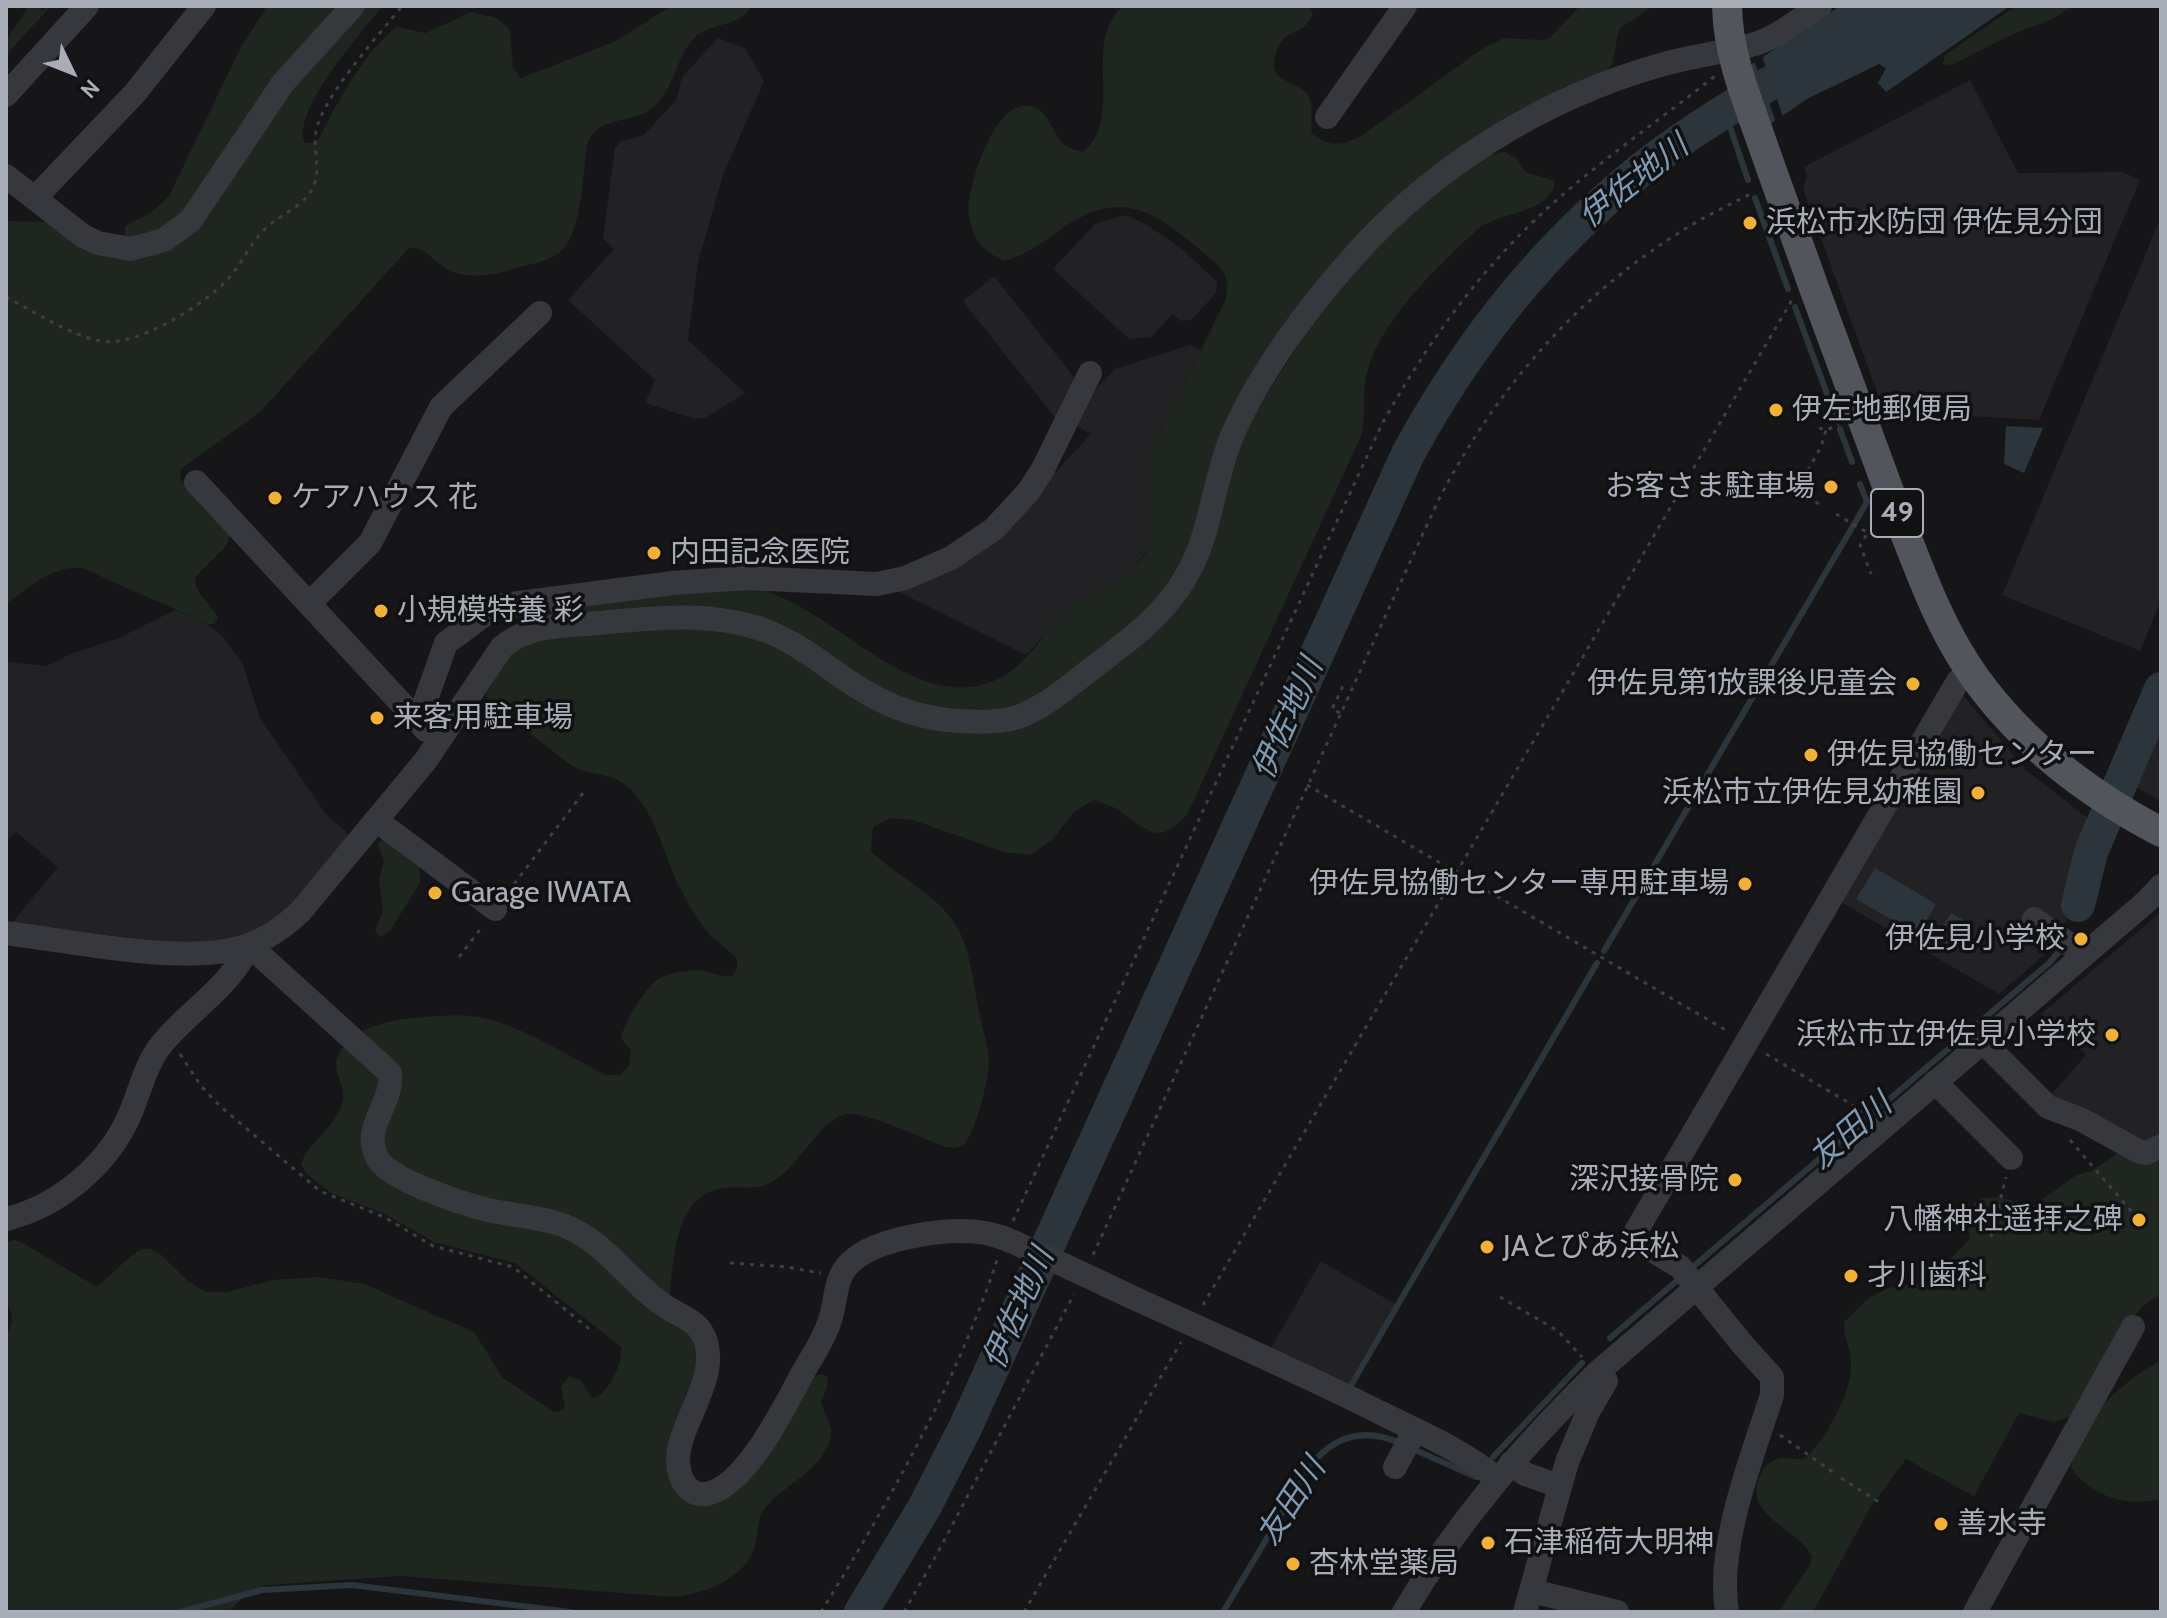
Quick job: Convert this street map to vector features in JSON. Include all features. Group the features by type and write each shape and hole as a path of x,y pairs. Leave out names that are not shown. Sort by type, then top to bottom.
{"main road":[{"name":"49","path":"1727,6 1734,61 1774,177 1931,599 1952,642 1992,700 2025,735 2062,768 2112,804 2161,832"}],"street":[{"path":"6,95 87,6"},
{"path":"35,198 135,93 204,6"},
{"path":"6,176 83,236 98,243 131,249 164,240 191,220 283,83 353,6"},
{"path":"1327,117 1405,6"},
{"path":"6,933 175,953 217,952 249,945 276,932 300,912 440,741 495,658 512,638 537,629 673,616 730,621 767,631 802,648 861,690 915,714 954,721 990,722 1021,716 1035,709 1149,625 1181,586 1202,540 1232,436 1249,403 1300,322 1327,286 1389,220 1458,163 1535,116 1575,96 1659,65 1734,61 1820,6"},
{"path":"309,604 370,543 441,407 540,313"},
{"path":"418,722 446,643 496,606 673,583 747,578 877,584 905,578 951,558 994,529 1029,491 1090,373"},
{"path":"196,482 418,722 440,741"},
{"path":"1727,1612 1724,1581 1739,1497 1774,1386 1767,1370 1689,1277 1632,1238 1958,681 1971,672"},
{"path":"376,820 495,909"},
{"path":"1404,1612 1438,1559 1589,1365 1689,1277 1983,1042 2072,947 2161,886"},
{"path":"2034,919 2072,947"},
{"path":"6,1219 49,1202 96,1165 120,1133 150,1064 166,1040 231,975 249,945"},
{"path":"249,945 390,1073 391,1083 372,1129 376,1156 383,1167 394,1175 469,1204 573,1228 608,1252 659,1302 699,1328 708,1357 678,1460 684,1483 691,1492 702,1495 724,1485 762,1446 830,1322 840,1277 853,1260 906,1239 953,1232 977,1232 1006,1239 1192,1324 1406,1447 1476,1461 1559,1486"},
{"path":"1983,1042 2048,1107 2080,1119 2140,1152 2146,1153 2161,1146"},
{"path":"1935,1082 2011,1158"},
{"path":"1975,1612 2133,1327"},
{"path":"1589,1365 1606,1381 1577,1436 1559,1486 1528,1601 1617,1612"}],"path":[{"path":"6,297 83,335 109,343 136,339 212,293 238,266 263,231 311,191 317,170 315,141 320,121 355,65 402,6"},
{"path":"821,1612 877,1519 937,1403 1006,1239 1382,424 1419,361 1477,282 1536,219 1591,171 1734,61"},
{"path":"904,1612 1083,1274 1452,474 1483,423 1518,376 1558,331 1624,271 1698,221 1774,177"},
{"path":"1024,1612 1790,302 1815,289"},
{"path":"1819,428 1826,430 1834,427"},
{"path":"1819,504 1796,491 1821,447 1826,430"},
{"path":"1836,514 1868,533 1860,545 1871,574"},
{"path":"1340,713 1332,709 1343,686"},
{"path":"1307,785 1863,1110"},
{"path":"459,957 583,793"},
{"path":"166,1040 177,1049 201,1086 221,1107 320,1191 384,1217 433,1246 513,1267 593,1332"},
{"path":"2066,1135 2132,1212"},
{"path":"1991,1237 2011,1158"},
{"path":"730,1263 787,1267 840,1277"},
{"path":"1500,1297 1558,1331 1589,1365"},
{"path":"1774,1431 1882,1504"}],"shaded area":[{"path":"29,6 43,10 51,6 6,55 6,40"},
{"path":"267,6 342,6 184,214 156,232 140,237 125,236 125,226 152,212 169,196 240,49"},
{"path":"365,6 383,6 318,93 303,129 305,143 313,143 319,138 363,63 397,27 426,33 471,12 497,18 510,30 513,68 521,78 616,41 671,6 751,6 732,22 708,29 694,38 682,56 669,87 649,111 605,125 592,135 587,144 577,220 566,246 558,254 502,272 472,276 450,271 421,250 409,248 260,412 180,470 181,479 230,535 227,545 195,577 197,589 218,619 214,624 82,568 51,574 6,604 6,221 46,222 150,255 302,74"},
{"path":"1124,6 1309,6 1313,13 1310,20 1282,41 1274,59 1274,68 1283,79 1309,97 1312,134 1336,144 1361,136 1485,47 1504,38 1550,38 1580,6 1653,6 1619,29 1612,65 1607,70 1571,87 1320,280 1173,581 1142,617 1030,700 1004,710 955,711 918,704 672,606 504,619 504,616 628,597 752,588 782,598 813,614 908,674 940,685 972,687 1014,669 1064,614 1141,560 1150,548 1151,452 1226,299 1225,276 1217,265 1181,234 1147,213 1131,208 1097,210 1038,246 1003,261 978,242 969,210 975,175 988,142 1007,114 1018,107 1030,106 1042,112 1061,141 1070,148 1083,152 1095,137 1101,119 1105,38 1111,21"},
{"path":"1840,6 2010,6 1886,92 1878,83 1886,68 1879,64 1807,99 1763,129 1743,70"},
{"path":"2016,6 2073,6 2052,19 2004,38 1952,65 1943,64 1945,55"},
{"path":"718,38 745,48 764,81 723,175 698,263 688,340 745,393 707,417 695,419 645,403 655,380 568,300 614,249 603,238 615,148 621,141 644,135 676,100 682,77"},
{"path":"1970,80 2018,173 2123,172 2140,180 2039,420 1884,411 1803,189 1807,177 1804,167"},
{"path":"1505,152 1517,159 1525,172 1555,181 1552,192 1535,206 1477,230 1430,276 1386,331 1375,350 1366,377 1361,436 1188,813 1178,824 1161,833 1153,832 1115,808 1094,800 1075,811 1053,839 1031,855 1004,852 913,820 891,818 873,827 871,851 939,905 962,936 988,1053 987,1078 972,1130 961,1146 945,1147 880,1121 846,1114 825,1127 774,1181 756,1187 719,1189 704,1195 685,1218 675,1250 669,1298 701,1348 677,1435 702,1501 811,1377 822,1374 828,1378 821,1401 831,1432 827,1448 810,1469 778,1495 762,1513 754,1548 741,1569 709,1589 674,1597 400,1576 266,1585 250,1591 228,1612 6,1612 6,1338 12,1318 5,1289 6,1243 14,1240 21,1242 97,1287 141,1249 159,1253 188,1281 205,1292 227,1292 273,1280 319,1277 364,1284 474,1332 503,1378 552,1411 558,1412 565,1407 561,1387 569,1376 580,1380 592,1398 597,1398 615,1375 621,1347 515,1263 434,1242 385,1214 331,1193 307,1174 301,1164 342,1104 343,1091 336,1066 340,1052 352,1038 368,1029 404,1019 450,1015 478,1017 527,1034 606,1075 620,1075 629,1065 631,1051 621,1038 623,1031 653,983 681,972 700,970 732,976 737,969 737,959 706,930 689,904 650,817 634,794 618,780 572,766 488,701 486,693 510,654 539,639 692,626 746,635 974,732 1156,632 1242,439 1309,328 1364,259 1429,199 1489,155"},
{"path":"1125,215 1146,224 1182,249 1217,282 1216,293 1191,320 1181,321 1173,314 1151,337 1129,339 1053,269 1095,224"},
{"path":"2161,217 2161,600 2140,651 2002,595"},
{"path":"994,276 1080,385 1060,424 963,301"},
{"path":"1190,345 1201,350 1151,452 1150,548 1127,574 1064,614 1026,655 893,589 994,538 1091,434 1073,424 1096,389 1115,369"},
{"path":"2006,426 2043,428 2024,473 2004,464"},
{"path":"175,610 208,624 226,640 243,665 260,718 325,813 350,836 293,905 258,930 230,939 196,943 155,941 12,923 58,867 16,832 6,841 6,662 46,666 119,638"},
{"path":"1961,693 2026,770 2094,823 2078,863 2068,915 2059,937 2043,956 1999,994 1839,901"},
{"path":"2161,711 2161,801 2130,784"},
{"path":"386,838 418,861 421,881 390,931 380,937 375,930 383,911 379,879 384,861 377,844"},
{"path":"1875,868 1936,904 1918,935 1856,899"},
{"name":"浜松市立伊佐見小学校","path":"2161,912 2161,1136 2141,1148 2049,1097 2086,1055 2041,1014"},
{"path":"1951,913 1972,925 1958,950 1936,938"},
{"path":"2120,1152 2161,1155 2161,1296 2150,1301 2124,1329 2071,1416 2055,1422 2019,1413 1974,1496 1906,1459 1870,1508 1813,1612 1778,1612 1810,1565 1812,1556 1805,1546 1765,1512 1756,1491 1765,1467 1783,1458 1806,1458 1836,1415 1847,1389 1851,1366 1844,1322 1869,1298 1888,1288 1928,1281 1969,1240 1968,1220 1971,1208 1977,1201 1995,1198 2035,1205 2076,1175 2091,1171"},
{"path":"1321,1261 1395,1304 1345,1389 1268,1353"},
{"path":"2161,1360 2161,1499 2136,1502 2100,1493 2071,1468 2083,1434 2116,1392"}],"pier":[{"path":"1761,53 1784,120 1777,125 1753,58"}],"waterway":[{"name":"伊佐地川","path":"861,1612 924,1508 965,1428 1408,454 1431,413 1511,299 1573,230 1658,156 1770,83"},
{"path":"1725,112 1748,180"},
{"path":"1755,198 1788,289"},
{"path":"1795,307 1837,421"},
{"path":"1840,429 1852,462"},
{"path":"1604,951 1867,502 1860,484"},
{"name":"友田川","path":"2078,905 2091,852 2161,689"},
{"name":"友田川","path":"1688,1271 2049,963 2064,946"},
{"path":"1350,1387 1597,963"},
{"name":"友田川","path":"1610,1338 1680,1278"},
{"name":"友田川","path":"1493,1457 1582,1363"},
{"name":"友田川","path":"1223,1612 1310,1466 1319,1456 1340,1441 1362,1435 1400,1443"},
{"name":"友田川","path":"1413,1449 1476,1477"},
{"path":"180,1612 262,1590 352,1585 570,1612"}],"place":[{"name":"浜松市水防団 伊佐見分団","path":"1750,223"},
{"name":"伊左地郵便局","path":"1776,410"},
{"name":"お客さま駐車場","path":"1831,487"},
{"name":"ケアハウス 花","path":"275,498"},
{"name":"内田記念医院","path":"654,553"},
{"name":"小規模特養 彩","path":"381,611"},
{"name":"伊佐見第1放課後児童会","path":"1913,684"},
{"name":"来客用駐車場","path":"377,718"},
{"name":"伊佐見協働センター","path":"1811,755"},
{"name":"浜松市立伊佐見幼稚園","path":"1978,793"},
{"name":"伊佐見協働センター専用駐車場","path":"1745,884"},
{"name":"Garage IWATA","path":"435,893"},
{"name":"伊佐見小学校","path":"2081,939"},
{"name":"浜松市立伊佐見小学校","path":"2112,1035"},
{"name":"深沢接骨院","path":"1735,1180"},
{"name":"八幡神社遥拝之碑","path":"2139,1220"},
{"name":"JAとぴあ浜松","path":"1487,1247"},
{"name":"才川歯科","path":"1851,1276"},
{"name":"善水寺","path":"1941,1524"},
{"name":"石津稲荷大明神","path":"1488,1543"},
{"name":"杏林堂薬局","path":"1293,1564"}]}
